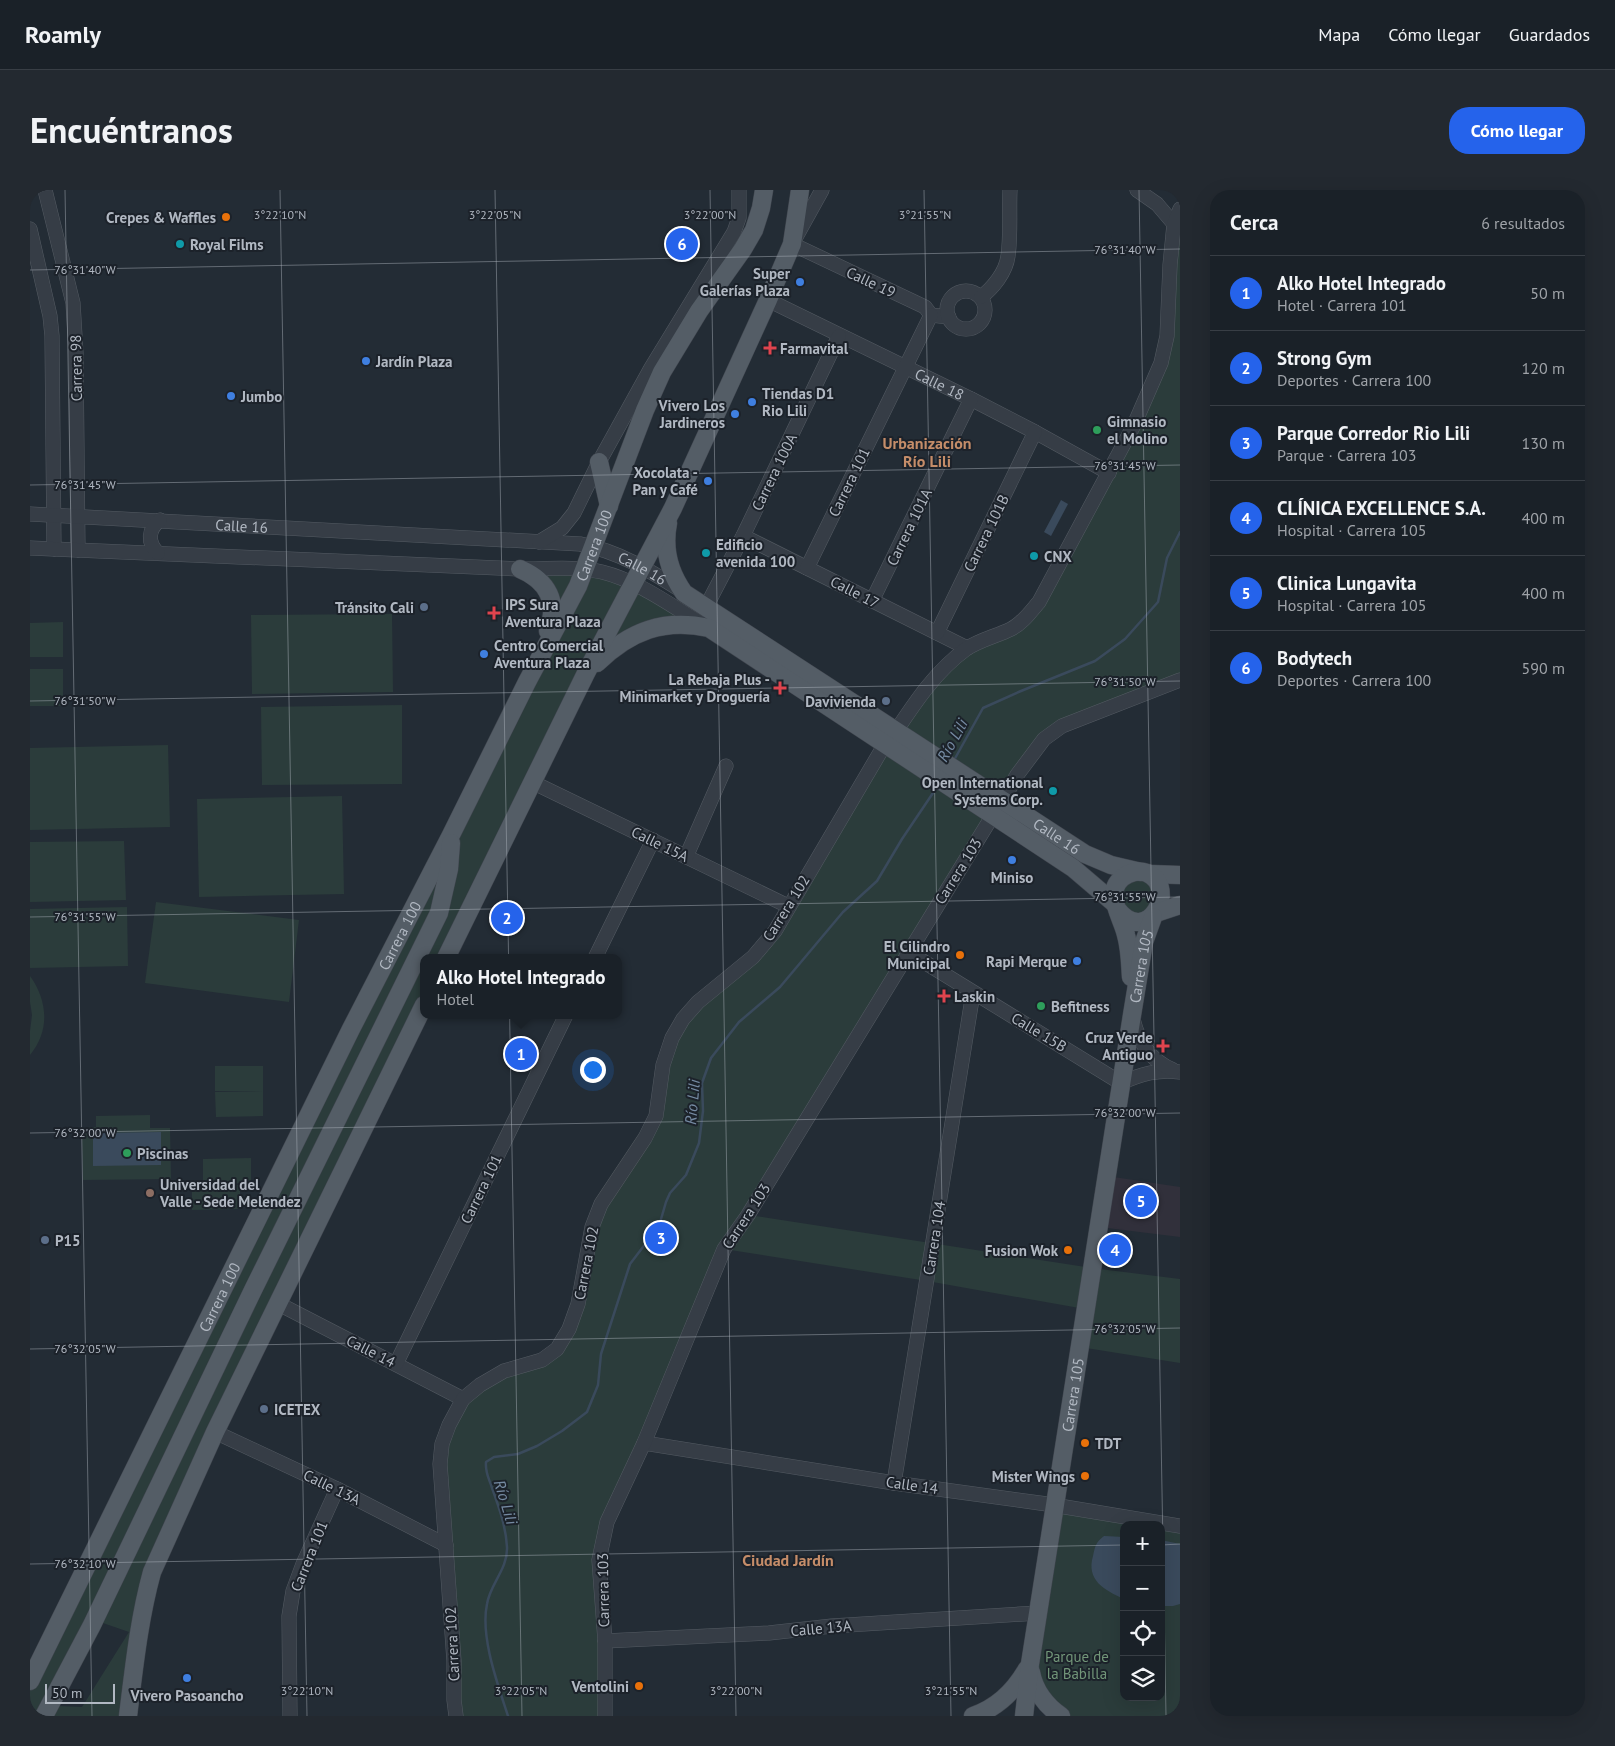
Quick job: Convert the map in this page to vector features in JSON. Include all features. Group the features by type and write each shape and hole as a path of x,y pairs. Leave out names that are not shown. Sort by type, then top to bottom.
{"main road":[{"name":"Carrera 100","path":"30,1681 351,1030 527,682 578,586 645,410 662,372 694,309 743,249 754,230 764,190"},
{"path":"448,954 586,674 673,508 792,244 800,190"},
{"path":"599,462 609,506"},
{"path":"673,508 668,525 666,549 672,572 684,593"},
{"path":"520,569 533,575 540,582 549,593 553,606 549,626 527,682"},
{"name":"Calle 16","path":"684,593 891,738"},
{"path":"586,674 620,643 645,631 661,626 679,624 709,628"},
{"name":"Calle 16","path":"709,628 891,738 998,808 1074,868 1116,906"},
{"name":"Calle 16","path":"998,808 1085,854 1110,865 1145,873"},
{"path":"44,1716 92,1625 253,1290 440,913 449,869 451,835"},
{"path":"1116,906 1114,891 1120,880 1129,873 1180,874"},
{"path":"1145,873 1157,879 1162,886 1163,904 1156,915"},
{"path":"1156,915 1180,905"},
{"name":"Carrera 105","path":"1116,906 1126,919 1133,921 1147,921 1156,915"},
{"name":"Carrera 105","path":"1116,906 1126,934 1130,954 1132,1015"},
{"name":"Carrera 105","path":"1024,1716 1030,1664 1144,942 1156,915"},
{"path":"128,1716 134,1667 152,1572 215,1432 420,1013"},
{"path":"30,1674 45,1651"},
{"path":"973,1716 1004,1699 1030,1664"},
{"path":"1030,1664 1032,1678 1037,1691 1045,1702 1061,1716"}],"street":[{"name":"Carrera 98","path":"45,190 73,303 76,353 78,550"},
{"name":"Carrera 100","path":"538,542 552,536 562,528 574,513 599,462 651,368 694,309 734,232 738,218 739,190"},
{"path":"792,244 822,190"},
{"path":"981,297 990,290 1002,272 1008,257 1010,190"},
{"path":"1137,190 1156,204 1174,224"},
{"name":"Carrera 102","path":"456,1716 440,1464 442,1444 448,1425 463,1399 480,1385 504,1371 542,1360 556,1349 569,1329 578,1304 592,1227 602,1204 645,1138 656,1116 663,1065 672,1038 683,1020 698,1002 754,957 775,931 788,906 891,738 926,686 967,648 1013,628 1039,602 1134,425 1161,363 1167,336 1174,224 1180,208"},
{"name":"Carrera 98","path":"30,229 50,316 52,336 54,549"},
{"name":"Calle 19","path":"792,244 925,307 932,315 949,317"},
{"path":"966,291 981,297 985,309 981,322 976,326 964,329 952,322 949,317 948,306 949,301 956,294 966,291"},
{"name":"Calle 18","path":"768,300 1035,432 1109,473"},
{"name":"Carrera 101","path":"807,568 932,315"},
{"name":"Carrera 100A","path":"706,607 744,536 839,336"},
{"name":"Carrera 101A","path":"872,601 971,400"},
{"path":"53,408 58,413 59,437 61,440 66,443 72,442 77,432"},
{"name":"Carrera 101B","path":"937,633 1035,432"},
{"name":"Calle 16","path":"30,514 580,544 608,551 642,566 684,593"},
{"path":"158,553 151,544 150,534 152,528 160,520"},
{"name":"Calle 17","path":"744,536 967,648"},
{"name":"Calle 16","path":"30,548 520,569 585,569 611,575 633,584 709,628"},
{"name":"Carrera 103","path":"605,1716 605,1642 599,1560 607,1522 644,1443 724,1249 748,1215 1017,776 1044,739 1062,726 1180,680"},
{"path":"686,857 726,766"},
{"name":"Calle 15A","path":"532,782 788,906"},
{"path":"597,954 653,840"},
{"name":"Calle 15B","path":"908,952 1121,1082"},
{"name":"Carrera 104","path":"894,1483 973,993"},
{"path":"1132,1015 1136,1032 1143,1046 1163,1066 1178,1072"},
{"name":"Carrera 101","path":"396,1364 564,1019"},
{"path":"1121,1082 1156,1071 1178,1072"},
{"name":"Calle 14","path":"277,1303 463,1399"},
{"name":"Calle 13A","path":"215,1432 337,1489 446,1545"},
{"name":"Calle 14","path":"644,1443 1180,1526"},
{"name":"Carrera 101","path":"290,1716 289,1616 293,1591 303,1564 337,1489"},
{"name":"Calle 13A","path":"605,1642 768,1634 842,1626 1038,1613"}],"shaded area":[{"path":"1107,1176 1180,1187 1180,1237 1099,1227"}],"green space":[{"path":"1180,213 1180,680 1062,726 1003,800 896,731 948,664 1026,617 1161,363"},
{"path":"601,572 709,628 667,625 586,673 448,954 420,954 420,1011 152,1572 128,1716 30,1716 30,1674 552,616 533,575","holes":["100,1622 129,1632 82,1707 57,1706"]},
{"path":"392,614 393,692 252,694 251,615"},
{"path":"63,622 63,657 30,657 30,623"},
{"path":"30,669 63,669 63,706 30,706"},
{"path":"402,705 402,784 262,785 261,707"},
{"path":"885,744 993,815 749,1215 1092,1268 1180,1279 1180,1363 1080,1347 1085,1309 927,1281 724,1249 599,1560 605,1716 456,1716 442,1444 480,1385 542,1360 569,1329 592,1227 645,1138 683,1019 753,957"},
{"path":"168,745 170,827 30,830 30,748"},
{"path":"342,796 344,894 199,897 197,799"},
{"path":"124,841 126,900 30,902 30,842"},
{"path":"1157,879 1147,921 1114,903 1119,880"},
{"path":"156,902 299,920 289,1002 145,983"},
{"path":"127,907 128,966 30,968 30,909"},
{"path":"30,976 36,986 43,1006 44,1026 41,1036 30,1055 32,1015"},
{"path":"215,1066 263,1066 263,1091 215,1091"},
{"path":"263,1091 263,1116 216,1117 215,1092"},
{"name":"Piscinas","path":"150,1115 150,1128 170,1128 171,1179 83,1180 82,1128 96,1127 96,1116"},
{"path":"251,1158 251,1183 203,1184 203,1159"},
{"path":"192,1185 240,1185 240,1209 192,1210"},
{"name":"Parque de la Babilla","path":"1055,1506 1149,1521 1120,1521 1120,1701 1165,1701 1165,1524 1180,1526 1180,1716 1061,1716 1032,1678"}],"water":[{"path":"1061,500 1068,504 1051,536 1044,532"},
{"path":"161,1132 161,1165 93,1166 93,1133"},
{"path":"1104,1536 1120,1537 1120,1597 1104,1588 1094,1578 1092,1564 1095,1547"},
{"path":"1165,1541 1180,1544 1180,1604 1165,1606"}],"waterway":[{"name":"Río Lili","path":"953,762 983,708 1095,661 1125,639 1158,602 1167,558 1180,532"},
{"name":"Río Lili","path":"508,1716 491,1661 486,1631 485,1617 487,1604 507,1555 504,1525 486,1469 486,1462 494,1457 518,1454 537,1446 562,1431 587,1412 598,1385 601,1354 630,1264 659,1226 670,1193 686,1175 699,1143 703,1111 702,1083 711,1058 739,1022 780,987 843,912 877,881 902,839 937,787"}],"place":[{"name":"Crepes & Waffles","path":"226,217"},
{"name":"Royal Films","path":"180,244"},
{"name":"Bodytech","path":"682,244"},
{"name":"Super Galerías Plaza","path":"800,282"},
{"name":"Farmavital","path":"770,348"},
{"name":"Jardín Plaza","path":"366,361"},
{"name":"Jumbo","path":"231,396"},
{"name":"Tiendas D1 Rio Lili","path":"752,402"},
{"name":"Vivero Los Jardineros","path":"735,414"},
{"name":"Gimnasio el Molino","path":"1097,430"},
{"name":"Xocolata - Pan y Café","path":"708,481"},
{"name":"Edificio avenida 100","path":"706,553"},
{"name":"CNX","path":"1034,556"},
{"name":"Tránsito Cali","path":"424,607"},
{"name":"IPS Sura Aventura Plaza","path":"494,613"},
{"name":"Centro Comercial Aventura Plaza","path":"484,654"},
{"name":"La Rebaja Plus - Minimarket y Droguería","path":"780,688"},
{"name":"Davivienda","path":"886,701"},
{"name":"Open International Systems Corp.","path":"1053,791"},
{"name":"Miniso","path":"1012,860"},
{"name":"Strong Gym","path":"507,918"},
{"name":"El Cilindro Municipal","path":"960,955"},
{"name":"Rapi Merque","path":"1077,961"},
{"name":"Laskin","path":"944,996"},
{"name":"Befitness","path":"1041,1006"},
{"name":"Cruz Verde Antiguo","path":"1163,1046"},
{"name":"Alko Hotel Integrado","path":"521,1054"},
{"name":"Piscinas","path":"127,1153"},
{"name":"Universidad del Valle - Sede Melendez","path":"150,1193"},
{"name":"Clinica Lungavita","path":"1141,1201"},
{"name":"Parque Corredor Rio Lili","path":"661,1238"},
{"name":"P15","path":"45,1240"},
{"name":"Fusion Wok","path":"1068,1250"},
{"name":"CLÍNICA EXCELLENCE S.A.","path":"1115,1250"},
{"name":"ICETEX","path":"264,1409"},
{"name":"TDT","path":"1085,1443"},
{"name":"Mister Wings","path":"1085,1476"},
{"name":"Vivero Pasoancho","path":"187,1678"},
{"name":"Ventolini","path":"639,1686"}],"district":[{"name":"Urbanización Río Lili","path":"927,452"},
{"name":"Ciudad Jardín","path":"788,1560"}]}
